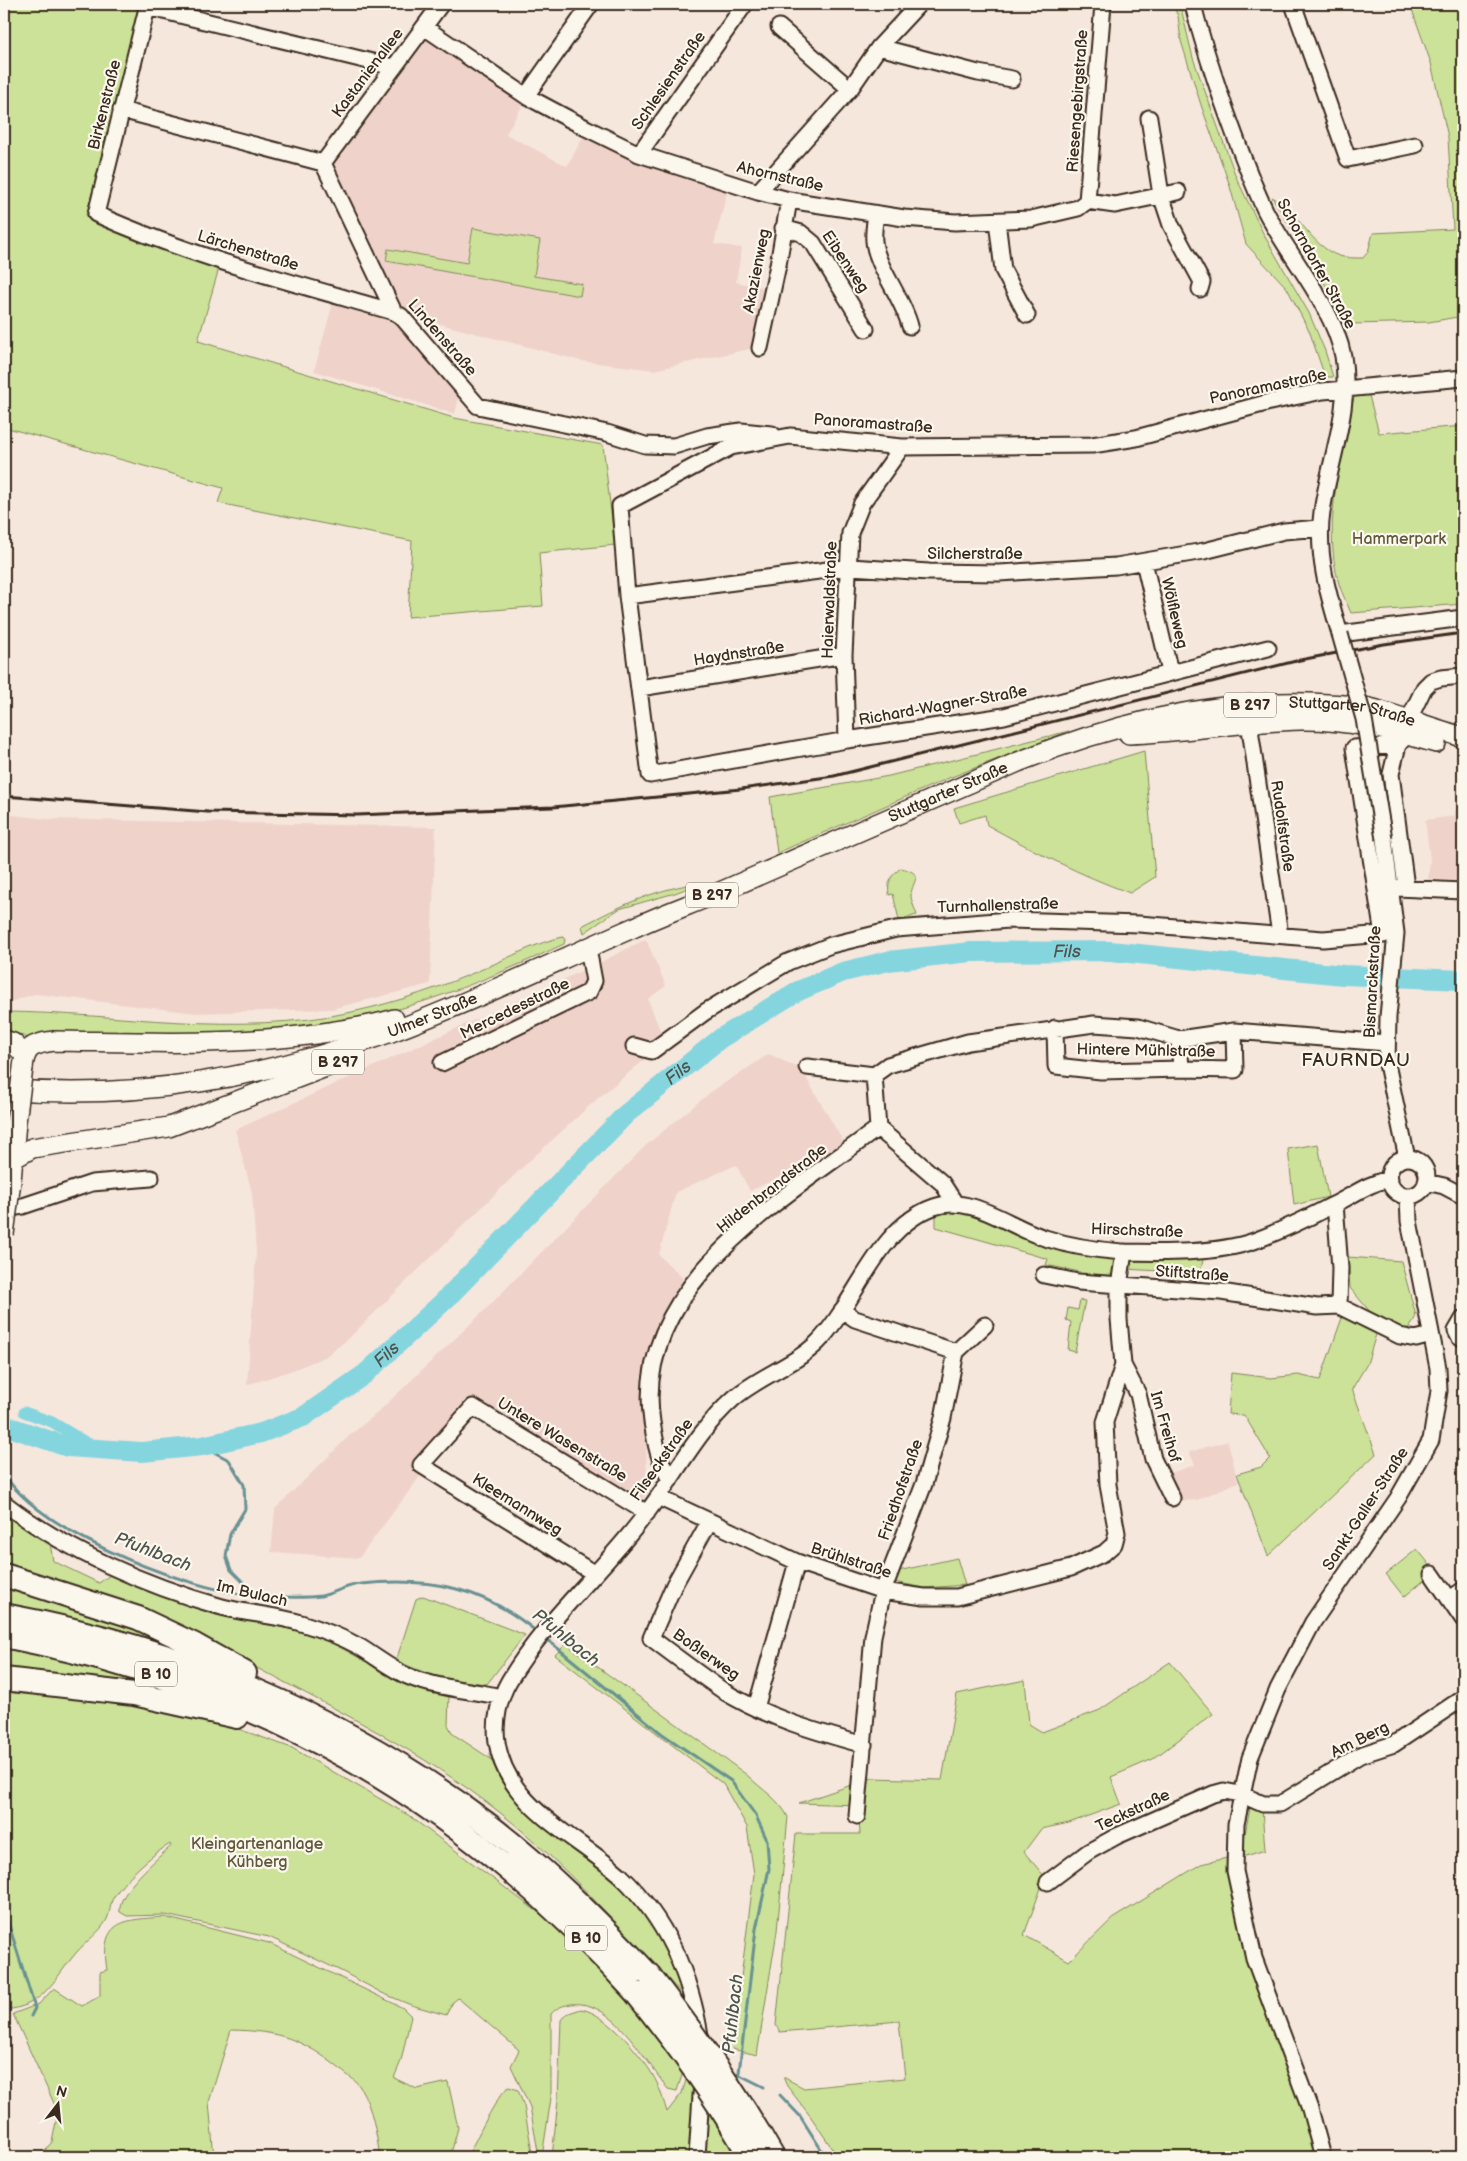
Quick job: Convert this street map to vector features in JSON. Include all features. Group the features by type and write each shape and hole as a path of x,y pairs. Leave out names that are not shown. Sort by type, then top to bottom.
{"highway":[{"path":"4,1575 138,1618 195,1645 274,1687 295,1707"},
{"name":"B 10","path":"4,1615 80,1632 184,1661 295,1707 381,1753 486,1823 575,1899 642,1984 710,2056 750,2116 773,2157"},
{"name":"B 10","path":"4,1636 88,1655 181,1682 301,1733 397,1786 484,1848 642,1984 702,2081 730,2122 750,2157"},
{"name":"B 10","path":"4,1679 134,1694 211,1710 270,1729 301,1733"}],"main road":[{"name":"Stuttgarter Straße","path":"836,841 1018,762 1091,736 1179,715 1260,704 1304,703 1343,705 1376,709 1405,734 1463,737"},
{"name":"Stuttgarter Straße","path":"1091,736 1250,728 1303,720 1340,723 1405,734 1463,750"},
{"name":"Ulmer Straße","path":"4,1089 55,1093 153,1088 277,1067 338,1050 391,1032 500,987 636,926 836,841"},
{"name":"B 297","path":"8,1155 32,1148 169,1127 407,1036 491,999 500,987 488,983 410,1014 357,1028 283,1038 209,1044 40,1042 30,1048 24,1061"},
{"path":"4,1040 13,1043 24,1061 16,1122 8,1155 11,1181 4,1234"}],"street":[{"name":"Kastanienallee","path":"323,163 392,67 441,4"},
{"path":"526,96 591,4"},
{"name":"Schlesienstraße","path":"639,154 745,4"},
{"name":"Riesengebirgstraße","path":"1087,201 1103,4"},
{"name":"Schorndorfer Straße","path":"1193,4 1198,29 1242,158 1266,211 1318,298 1338,339 1342,354 1346,390 1329,470 1306,528 1321,550 1327,592 1357,695"},
{"path":"1293,4 1348,160 1415,145"},
{"path":"148,5 392,67"},
{"name":"Birkenstraße","path":"96,214 148,5"},
{"path":"758,192 850,89 879,47 916,5"},
{"name":"Ahornstraße","path":"424,27 526,96 639,154 758,192 789,200 926,221 1031,219 1078,208 1087,201"},
{"path":"779,27 850,89"},
{"path":"879,47 978,73 1012,79"},
{"path":"121,110 323,163"},
{"path":"1149,118 1161,195 1171,225 1202,282 1200,289"},
{"name":"Lindenstraße","path":"323,163 394,312 401,316 478,406 607,433 645,445 674,446 707,436 740,431 790,436"},
{"path":"1087,201 1115,205 1178,192"},
{"name":"Akazienweg","path":"760,348 778,265 789,200"},
{"name":"Lärchenstraße","path":"96,214 141,234 214,261 394,312"},
{"path":"876,214 874,240 876,253 906,309 910,326"},
{"path":"996,221 1003,270 1027,315"},
{"name":"Eibenweg","path":"783,228 800,233 813,243 866,329"},
{"name":"Panoramastraße","path":"650,775 628,596 620,506 731,447 790,436 902,447 1092,445 1136,438 1300,395 1323,391 1463,378"},
{"name":"Haierwaldstraße","path":"847,740 844,655 850,567 850,533 862,503 902,447"},
{"name":"Silcherstraße","path":"628,596 850,567 929,572 999,572 1056,570 1144,562 1306,528"},
{"name":"Wölfleweg","path":"1144,562 1170,672"},
{"path":"1340,634 1463,618"},
{"name":"Richard-Wagner-Straße","path":"650,775 847,740 1004,716 1268,648"},
{"name":"Haydnstraße","path":"640,688 844,655"},
{"path":"1405,734 1424,688 1431,681 1463,676"},
{"name":"Bismarckstraße","path":"1357,695 1364,719 1384,839 1398,888"},
{"name":"Rudolfstraße","path":"1250,728 1280,936"},
{"name":"Bismarckstraße","path":"1405,734 1354,748 1394,958 1387,1043 1389,1081 1407,1158"},
{"name":"Bismarckstraße","path":"1389,934 1398,888 1397,824 1391,774 1405,734"},
{"path":"1398,888 1463,890"},
{"name":"Turnhallenstraße","path":"634,1046 652,1052 705,1012 788,962 831,945 896,929 1009,920 1130,923 1324,939 1389,934"},
{"name":"Mercedesstraße","path":"442,1063 589,992 594,981 588,949"},
{"path":"807,1067 874,1075 888,1065 968,1042 1055,1028 1096,1024 1138,1028 1179,1038 1234,1031 1387,1043"},
{"name":"Hintere Mühlstraße","path":"1055,1028 1056,1066 1101,1071 1235,1070 1234,1031"},
{"path":"1179,1038 1180,1069"},
{"path":"874,1075 878,1128 942,1183 956,1203"},
{"name":"Hildenbrandstraße","path":"670,1480 658,1457 649,1391 651,1376 662,1339 687,1290 702,1270 739,1233 878,1128"},
{"path":"1407,1158 1418,1161 1423,1165 1427,1176 1420,1192 1408,1196 1394,1189 1390,1179 1392,1167 1407,1158"},
{"path":"4,1209 24,1206 92,1183 151,1178"},
{"name":"Hirschstraße","path":"956,1203 976,1208 1021,1230 1044,1238 1089,1248 1124,1252 1173,1252 1248,1243 1335,1204 1373,1183 1390,1179"},
{"path":"1426,1182 1444,1186 1463,1196"},
{"name":"Sankt-Galler-Straße","path":"1323,2157 1310,2109 1254,1958 1235,1871 1236,1824 1240,1794 1250,1758 1278,1689 1313,1622 1398,1498 1431,1440 1439,1391 1438,1368 1409,1221 1408,1196"},
{"name":"Filseckstraße","path":"697,2157 702,2112 703,2051 694,1999 666,1931 651,1909 620,1876 523,1798 508,1778 496,1738 497,1717 502,1697 520,1663 647,1513 708,1424 735,1397 807,1352 830,1328 890,1240 922,1213 936,1206 956,1203"},
{"path":"1335,1204 1340,1263 1339,1306"},
{"name":"Im Freihof","path":"1124,1252 1119,1286 1119,1319 1124,1365 1138,1394 1153,1459 1172,1498"},
{"name":"Stiftstraße","path":"1044,1275 1078,1282 1221,1292 1317,1307 1339,1306 1400,1336 1416,1339 1431,1335"},
{"path":"842,1310 855,1319 956,1352 985,1325"},
{"name":"Friedhofstraße","path":"857,1816 873,1636 883,1591 924,1484 943,1418 956,1352"},
{"name":"Im Freihof","path":"1117,1533 1108,1485 1105,1422 1124,1365"},
{"name":"Untere Wasenstraße","path":"421,1465 473,1407 647,1513"},
{"name":"Kleemannweg","path":"421,1465 595,1574"},
{"name":"Brühlstraße","path":"658,1498 797,1562 883,1591 924,1597 957,1597 1071,1568 1104,1553 1114,1544 1117,1533"},
{"name":"Im Bulach","path":"4,1503 37,1528 76,1550 130,1574 222,1607 299,1622 359,1647 388,1666 412,1678 442,1687 502,1697"},
{"name":"Boßlerweg","path":"709,1522 674,1585 650,1638 726,1692 756,1708 806,1729 864,1745"},
{"path":"756,1708 797,1562"},
{"path":"1432,1574 1463,1619"},
{"path":"1450,1599 1463,1590"},
{"name":"Am Berg","path":"1240,1794 1263,1804 1280,1804 1360,1755 1394,1744 1463,1698"},
{"name":"Teckstraße","path":"1048,1882 1088,1852 1117,1836 1213,1794 1224,1791 1240,1794"}],"shaded area":[{"path":"424,30 526,99 506,134 567,166 587,130 729,185 714,244 742,248 736,282 772,289 759,347 654,370 581,361 402,314 325,163"},
{"path":"334,299 396,317 460,394 455,414 314,371"},
{"path":"1459,798 1463,800 1463,881 1428,879 1430,860 1425,820 1454,816"},
{"path":"4,814 48,819 436,827 430,984 332,1009 195,1013 35,994 4,1004"},
{"path":"646,939 666,986 648,999 665,1043 597,1099 525,1165 347,1340 325,1357 247,1385 256,1254 252,1193 235,1130 601,962"},
{"path":"769,1054 801,1069 846,1146 750,1191 736,1165 676,1192 659,1255 683,1278 657,1332 641,1378 646,1432 647,1492 641,1502 480,1405 428,1466 359,1558 271,1552 275,1509 350,1435 376,1414 487,1308 645,1146 712,1091"},
{"path":"1228,1441 1238,1482 1197,1500 1181,1501 1172,1498 1179,1493 1167,1474 1195,1465 1189,1452"}],"green space":[{"path":"4,4 145,4 86,215 150,245 219,268 198,341 454,418 603,445 615,545 539,553 543,606 408,617 412,541 218,503 223,488 4,427"},
{"path":"1172,4 1180,4 1193,58 1236,177 1264,235 1309,313 1325,351 1333,377 1325,377 1310,333 1287,288 1246,244 1229,183 1201,105 1181,41 1178,16"},
{"path":"1410,4 1446,4 1463,7 1463,316 1429,322 1352,324 1350,318 1343,323 1334,299 1272,197 1290,211 1320,244 1342,257 1363,258 1368,252 1373,233 1453,229 1448,137 1431,63"},
{"path":"473,228 540,240 534,276 582,284 580,296 386,261 388,249 467,263"},
{"name":"Hammerpark","path":"1355,392 1368,392 1379,433 1463,426 1463,604 1351,613 1339,584 1332,536 1336,488"},
{"path":"1069,731 949,778 777,853 770,797 889,776"},
{"path":"1144,751 1155,877 1130,893 1075,870 1005,835 987,825 985,815 959,823 954,808"},
{"path":"901,868 909,870 915,875 916,878 911,895 917,915 899,920 893,894 889,895 889,883 892,876"},
{"path":"701,883 675,893 619,909 584,933 582,926 639,899 669,889"},
{"path":"563,937 565,940 564,944 530,960 426,1001 390,1012 317,1028 248,1034 91,1035 28,1038 4,1028 4,1012 48,1013 178,1022 265,1023 352,1012 386,1004 436,988 533,946"},
{"path":"1318,1144 1328,1197 1294,1205 1288,1149"},
{"path":"936,1206 998,1219 1124,1252 1119,1286 1078,1282 1080,1272 1046,1265 1048,1259 936,1227"},
{"path":"1204,1256 1200,1273 1123,1269 1124,1261 1169,1261"},
{"path":"1348,1257 1401,1261 1416,1316 1407,1333 1372,1314 1350,1288"},
{"path":"1080,1300 1085,1301 1075,1352 1068,1350 1071,1322 1066,1320 1068,1308 1078,1310"},
{"path":"1343,1315 1377,1331 1367,1364 1352,1389 1376,1454 1268,1556 1237,1474 1261,1467 1270,1458 1244,1415 1228,1414 1231,1373 1271,1378 1298,1375 1320,1380"},
{"path":"4,1510 50,1543 53,1561 99,1583 110,1575 149,1592 216,1615 286,1628 325,1639 394,1677 449,1695 448,1725 453,1734 491,1759 502,1783 516,1798 615,1879 642,1908 672,1961 681,1993 606,1912 527,1835 470,1790 409,1750 192,1633 123,1604 4,1564"},
{"path":"1417,1549 1435,1571 1404,1597 1386,1574"},
{"path":"957,1558 965,1585 925,1588 894,1582 898,1571"},
{"path":"4,1581 82,1606 211,1661 4,1608"},
{"path":"423,1596 525,1635 487,1684 441,1679 396,1661 416,1599"},
{"path":"4,1643 208,1699 4,1670"},
{"path":"566,1644 747,1775 775,1800 788,1817 777,1931 757,2055 732,2049 754,1874 747,1827 723,1784 555,1655"},
{"path":"1170,1662 1213,1714 1153,1759 1111,1777 1121,1804 1069,1823 1041,1829 1024,1852 1045,1877 1024,1935 1069,1961 1112,1919 1201,1864 1227,1858 1235,1909 1248,1959 1323,2157 838,2157 787,2086 783,2077 804,2088 905,2078 899,2021 780,2032 776,2025 796,1834 860,1834 858,1805 799,1803 872,1778 942,1780 957,1694 1025,1680 1029,1724 1042,1732 1100,1710"},
{"name":"Kleingartenanlage Kühberg","path":"4,1692 98,1700 199,1715 292,1748 408,1815 559,1928 607,1976 662,2041 683,2072 677,2091 668,2089 639,2048 615,2021 601,2011 587,2005 571,2004 560,2007 551,2014 551,2098 542,2157 539,2157 530,2107 511,2066 519,2050 458,1998 453,2002 446,2015 411,2005 382,1993 269,1937 165,1915 127,1916 120,1912 124,1895 139,1876 171,1846 170,1844 146,1861 123,1884 112,1900 109,1914 104,1924 76,1953 54,1982 38,1998 18,2008 4,2010"},
{"path":"1250,1808 1262,1809 1265,1850 1246,1856 1241,1854"},
{"path":"164,1917 269,1943 403,2008 411,2016 401,2061 394,2078 417,2089 448,2082 458,2128 450,2157 380,2157 368,2104 358,2084 327,2059 302,2044 263,2032 231,2030 209,2102 214,2157 39,2157 52,2142 58,2112 13,2014 39,2004 54,1988 82,2006 100,1996 100,1972 107,1970 107,1941 111,1932 126,1922 137,1919"},
{"path":"581,2009 591,2012 602,2019 625,2038 652,2073 667,2112 682,2093 687,2077 697,2092 690,2157 552,2157 558,2100 561,2020 566,2014"},
{"path":"509,2087 518,2090 524,2106 533,2157 467,2157 499,2098"},
{"path":"707,2105 739,2157 702,2157"}],"waterway":[{"name":"Fils","path":"4,1425 68,1447 142,1452 202,1446 261,1433 303,1417 365,1374 444,1301 626,1114 721,1038 796,992 843,972 888,961 971,952 1110,951 1343,975 1463,980"},
{"path":"24,1412 52,1422 97,1449"},
{"path":"202,1446 229,1460 244,1485 245,1509 230,1534 226,1556 231,1570 256,1595"},
{"name":"Pfuhlbach","path":"4,1474 23,1497 52,1519 87,1540 166,1574 206,1586 242,1594 272,1597 303,1597 321,1596 361,1584 386,1582 433,1584 455,1588 476,1595 517,1617 537,1632"},
{"name":"Pfuhlbach","path":"544,1637 661,1733 731,1781 756,1816 767,1840 769,1869 756,1929 738,2081"},
{"path":"4,1898 7,1919 35,2008 31,2016"},
{"path":"738,2074 764,2087"},
{"path":"780,2095 800,2116 826,2157"},
{"name":"Pfuhlbach","path":"732,2147 732,2157"}],"railway":[{"path":"4,796 208,812 357,815 553,807 741,789 834,776 1300,660 1384,644 1463,633"}],"district":[{"name":"FAURNDAU","path":"1356,1060"}]}
